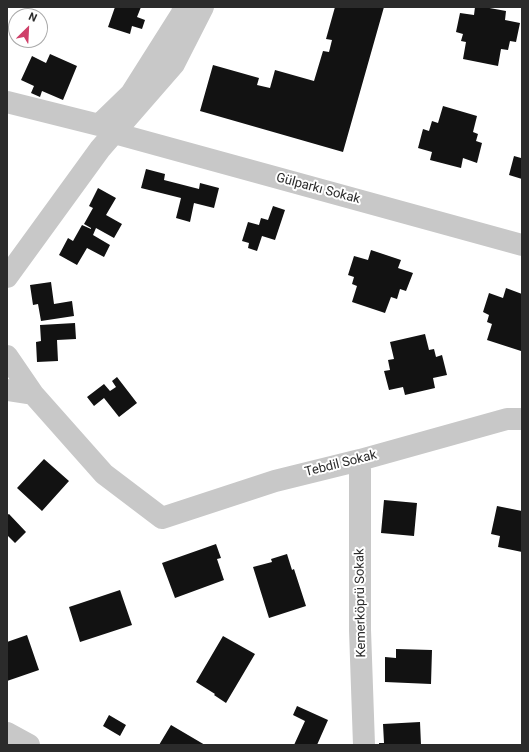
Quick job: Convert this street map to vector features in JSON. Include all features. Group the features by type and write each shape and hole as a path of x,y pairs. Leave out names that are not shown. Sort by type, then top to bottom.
{"street":[{"path":"7,102 99,125 131,94 181,15 184,7"},
{"path":"7,277 100,149 174,64 203,7"},
{"name":"Gülparkı Sokak","path":"114,133 522,245"},
{"path":"7,356 33,394"},
{"path":"7,390 33,394"},
{"name":"Tebdil Sokak","path":"33,394 104,474 162,518 275,481 360,460 508,419 522,418"},
{"name":"Kemerköprü Sokak","path":"360,460 360,630 364,745"},
{"path":"7,732 29,745"}],"building":[{"path":"115,7 141,7 137,17 145,20 142,29 132,26 130,34 108,27"},
{"path":"335,7 384,7 343,152 200,111 213,65 259,78 257,85 270,88 275,70 314,81 323,51 329,52 332,40 326,39"},
{"path":"475,7 506,11 505,20 520,23 516,42 510,41 508,50 501,49 498,66 463,59 466,42 461,41 463,34 456,32 460,13 474,15"},
{"path":"50,54 77,66 63,100 42,91 40,97 31,93 34,86 21,80 32,56 46,63"},
{"path":"443,106 477,116 473,132 478,134 476,141 482,143 477,163 463,158 461,168 430,160 432,152 418,148 423,129 429,131 432,121 438,123"},
{"path":"521,155 522,179 509,175 514,156 521,158"},
{"path":"146,169 165,174 164,180 199,189 200,183 219,188 214,208 194,203 190,222 176,218 181,198 141,188"},
{"path":"98,188 116,198 106,215 122,224 114,238 96,228 93,235 110,245 104,257 87,248 77,265 59,255 68,238 73,241 82,225 91,229 84,224 93,208 89,206"},
{"path":"273,206 285,210 275,240 262,236 257,251 248,248 249,243 242,241 248,222 259,225 261,218 268,220"},
{"path":"371,250 401,260 398,268 413,273 406,291 400,289 397,299 391,297 385,313 352,302 357,286 352,284 354,277 348,275 354,256 368,260"},
{"path":"51,282 54,304 72,301 74,316 41,321 38,304 33,305 30,285"},
{"path":"506,288 522,294 521,351 487,340 492,324 487,322 489,315 483,312 489,293 503,298"},
{"path":"75,323 76,339 57,340 58,361 37,362 36,342 41,341 40,325"},
{"path":"425,334 429,350 434,349 436,357 442,355 447,375 433,378 435,388 405,395 403,387 389,390 384,371 390,370 388,360 394,359 390,342"},
{"path":"117,377 137,403 119,417 104,398 94,406 87,397 104,384 110,391 116,387 112,381"},
{"path":"44,459 69,481 42,511 17,488"},
{"path":"384,500 417,503 414,536 381,533"},
{"path":"497,506 522,511 522,552 498,547 500,536 491,534"},
{"path":"9,514 26,532 15,543 7,535 7,515"},
{"path":"216,544 221,558 217,559 224,580 175,598 162,563"},
{"path":"287,554 292,570 294,569 306,606 269,618 253,567 272,562 271,559"},
{"path":"120,590 132,625 80,642 69,607"},
{"path":"27,635 39,670 7,681 7,642"},
{"path":"223,636 255,654 226,703 196,682"},
{"path":"396,649 432,650 431,684 385,682 385,657 396,658"},
{"path":"297,706 328,720 317,745 294,745 305,721 293,715"},
{"path":"109,715 126,725 120,736 103,726"},
{"path":"420,722 421,745 379,745 379,743 384,743 383,724"},
{"path":"171,725 205,745 159,745"}]}
